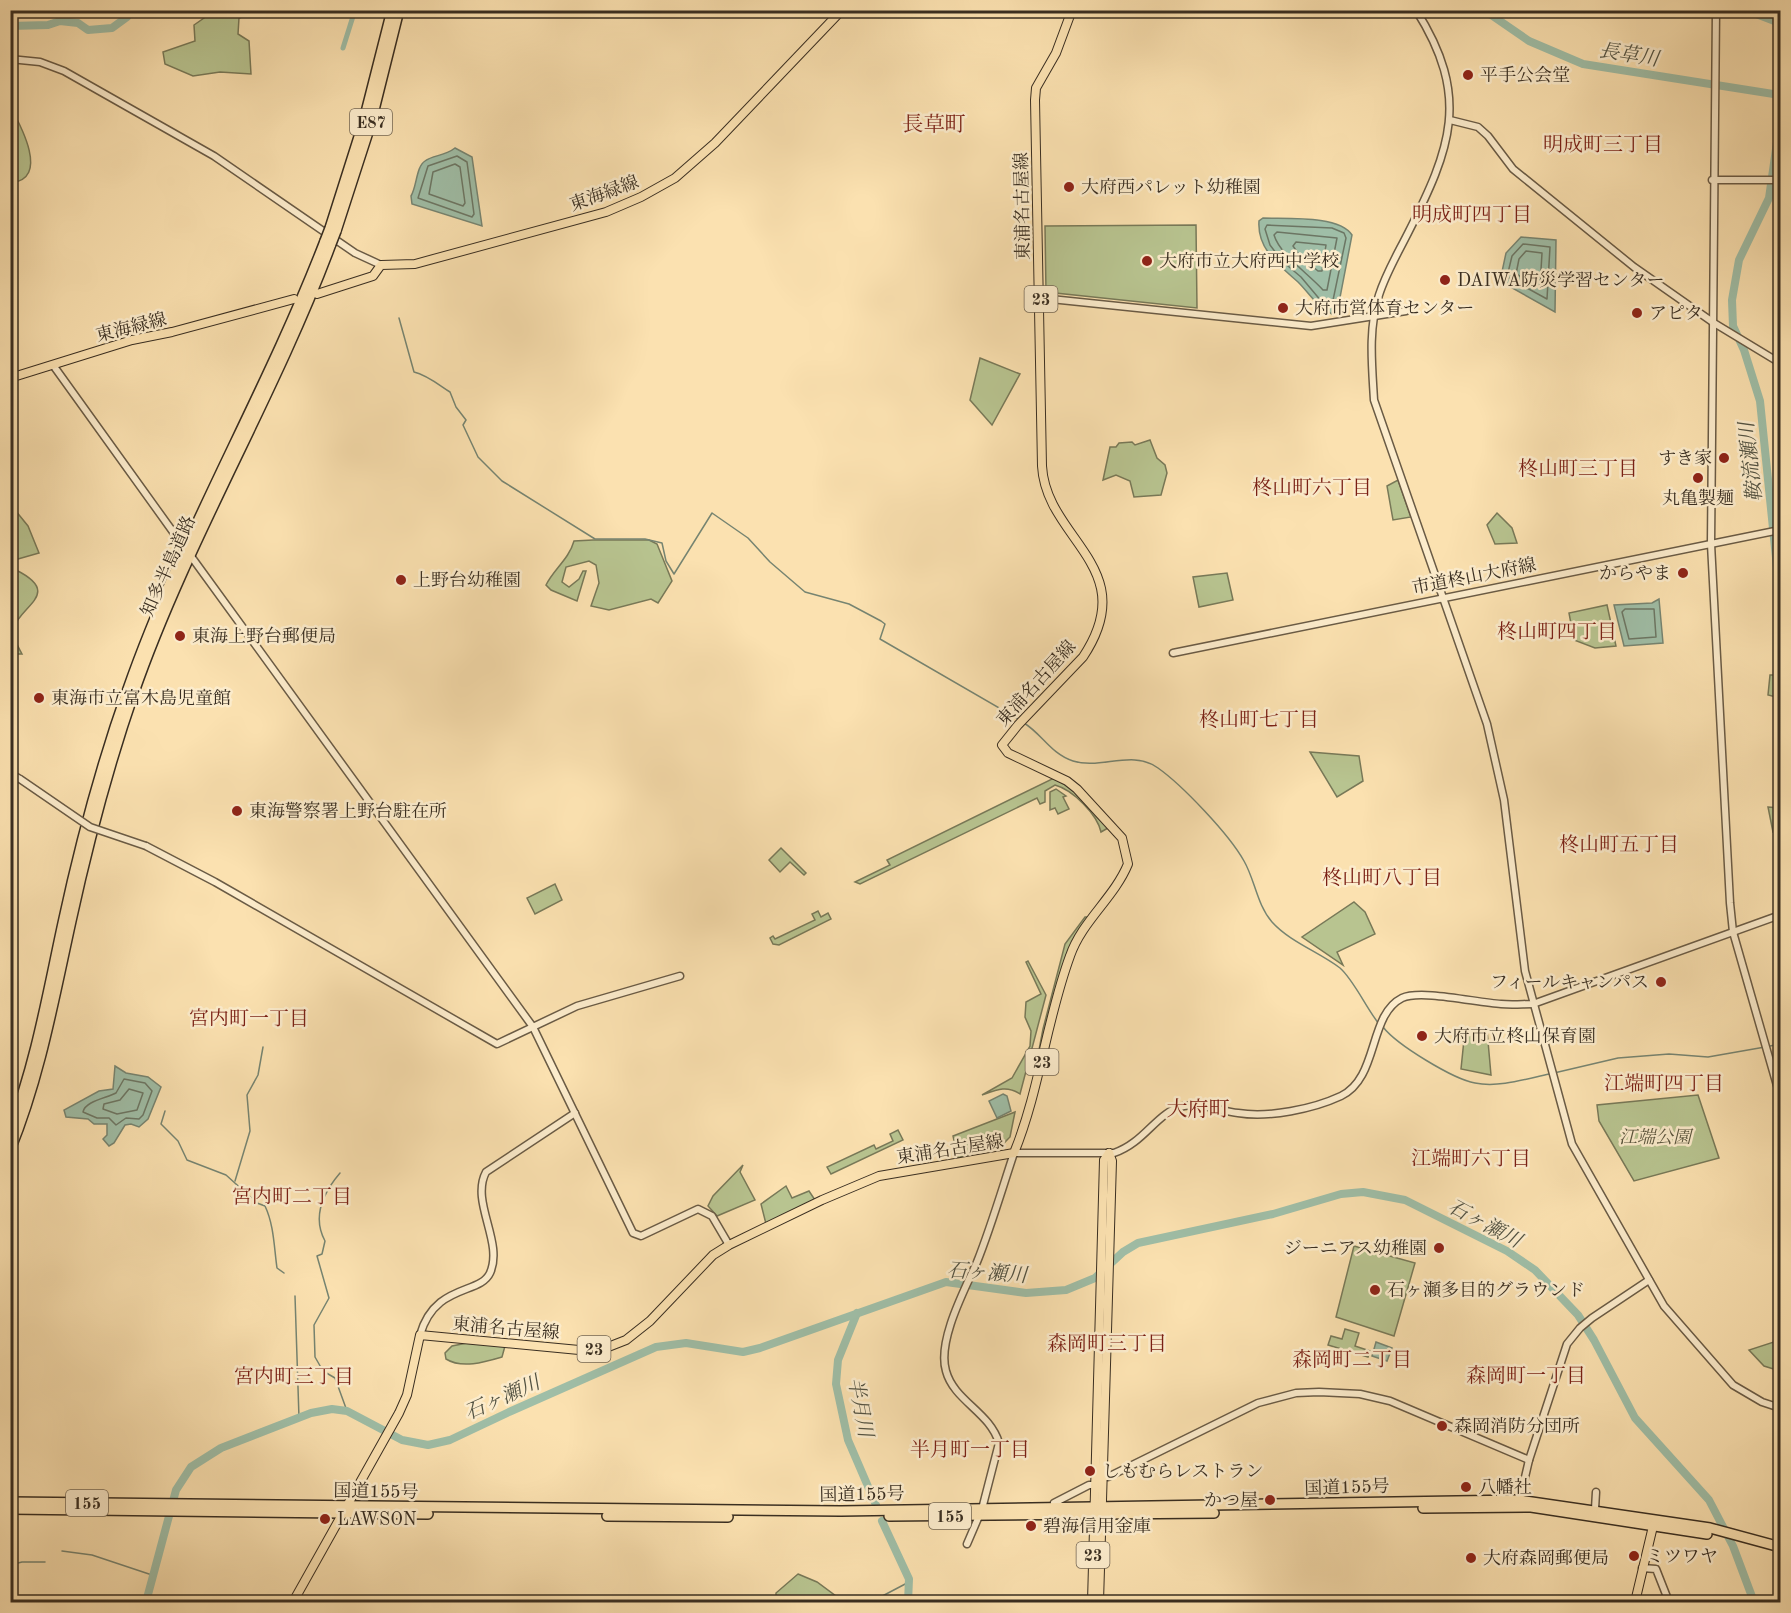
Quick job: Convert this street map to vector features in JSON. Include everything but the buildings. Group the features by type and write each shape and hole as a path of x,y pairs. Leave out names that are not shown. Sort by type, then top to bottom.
{"highway":[{"name":"知多半島道路","path":"333,230 392,10"},
{"name":"知多半島道路","path":"10,1150 39,1063 96,816 134,692 186,565 294,339 370,126 399,10"},
{"name":"知多半島道路","path":"10,1130 33,1058 83,838 128,690 179,562 287,336 328,243"},
{"name":"国道155号","path":"10,1502 162,1508"},
{"name":"国道155号","path":"1519,1503 1717,1532 1780,1547"},
{"name":"国道155号","path":"10,1509 1098,1512 1519,1503 1595,1509 1654,1522"},
{"name":"国道155号","path":"1737,1536 1780,1552"}],"main road":[{"name":"東海緑線","path":"381,265 415,264 606,212 641,197 675,178 716,142 842,10"},
{"name":"東浦名古屋線","path":"420,1335 579,1350 603,1349 635,1333 701,1266 729,1245 879,1176 1014,1153 1030,1113 1050,1024 1069,956 1077,939 1128,864 1122,838 1077,789 1003,749 1002,742 1089,649 1101,611 1102,595 1097,572 1054,504 1042,473 1041,298 1035,100 1036,88 1056,53 1072,10"},
{"path":"317,294 374,276 381,265"},
{"name":"東海緑線","path":"10,378 132,340 172,332 294,299"},
{"name":"23","path":"1099,1602 1098,1512 1095,1485 1112,1161 1109,1153"},
{"name":"23","path":"1092,1602 1102,1477 1104,1280 1101,1259 1104,1160 1109,1153"},
{"path":"293,1602 392,1427 407,1395 420,1335"},
{"path":"1635,1602 1654,1522"}],"street":[{"path":"1416,10 1439,55 1449,83 1450,120 1439,167 1384,283 1375,316 1371,356 1374,400 1487,724 1500,776 1515,875 1523,960 1552,1078 1572,1144 1664,1306 1733,1385 1762,1402 1780,1408"},
{"path":"1716,10 1712,180 1714,323 1711,544 1733,932 1780,1096"},
{"path":"10,58 40,62 64,71 214,156 355,253 381,265"},
{"path":"1450,120 1478,128 1488,136 1513,169 1634,267 1722,329 1780,363"},
{"path":"1712,180 1780,180"},
{"path":"1041,298 1311,326 1406,311"},
{"path":"53,365 181,543"},
{"name":"市道柊山大府線","path":"1173,653 1780,530"},
{"path":"193,559 532,1027 633,1233 641,1236 698,1209 712,1216 729,1245"},
{"path":"10,773 90,827 146,846 497,1044 577,1006 680,976"},
{"path":"967,1544 980,1512 999,1443 987,1418 958,1391 945,1369 951,1321 970,1278 1014,1153 1109,1153 1129,1148 1167,1112 1184,1106 1259,1114 1289,1110 1343,1095 1353,1088 1365,1068 1381,1025 1391,1006 1410,996 1501,1004 1533,1004 1780,915"},
{"path":"420,1335 426,1318 441,1300 483,1281 491,1272 493,1259 482,1182 486,1172 575,1113"},
{"path":"1519,1503 1529,1460 1562,1357 1577,1331 1592,1318 1649,1280"},
{"path":"1102,1477 1258,1403 1296,1393 1319,1392 1360,1394 1390,1401 1529,1460"},
{"path":"1054,1503 1089,1485 1095,1485"},
{"path":"1595,1509 1596,1492"},
{"path":"1642,1568 1656,1569 1669,1602"}],"green space":[{"path":"201,11 245,11 246,16 239,18 238,34 249,41 251,74 220,72 193,76 165,64 163,52 195,41 194,25 204,18"},
{"path":"10,106 25,137 31,162 29,172 22,180 10,183"},
{"path":"1196,225 1197,308 1046,292 1045,226"},
{"path":"980,358 1020,374 992,425 970,400"},
{"path":"1150,440 1157,458 1165,465 1167,473 1161,495 1134,497 1130,481 1116,475 1103,480 1110,447 1116,447 1119,443 1132,442 1135,445"},
{"path":"1398,480 1411,517 1393,520 1387,486"},
{"path":"11,505 28,526 39,553 11,561"},
{"path":"1497,513 1512,528 1517,543 1495,544 1487,525"},
{"path":"649,540 657,544 672,581 658,603 651,599 609,610 591,606 599,583 596,565 589,561 566,567 562,582 569,587 579,579 583,571 586,571 577,601 551,590 546,585 569,553 574,541"},
{"path":"11,561 16,570 29,578 36,586 38,592 18,619 13,630 22,654 11,654"},
{"path":"1227,573 1233,600 1199,607 1193,577"},
{"path":"1607,605 1616,646 1595,648 1574,640 1569,613"},
{"path":"1770,675 1780,675 1780,698 1768,695"},
{"path":"1310,752 1359,756 1363,781 1337,797"},
{"path":"1054,778 1072,789 1108,828 1101,832 1095,818 1083,804 1069,792 1055,785 1045,791 1045,802 1040,804 1037,798 860,884 855,882 890,865 887,860"},
{"path":"1056,789 1066,796 1063,797 1069,809 1058,814 1055,808 1050,810 1050,792"},
{"path":"1768,807 1780,808 1780,830 1773,832"},
{"path":"781,848 806,873 804,875 790,862 780,872 769,860"},
{"path":"555,884 562,900 535,914 527,898"},
{"path":"1354,902 1365,912 1375,934 1337,952 1343,965 1302,937"},
{"path":"818,911 821,917 828,913 831,919 779,945 773,944 770,938 773,936 775,939 815,920 812,914"},
{"path":"1085,917 1089,917 1076,937 1028,1113 1017,1134 1030,1097 1043,1029 1065,944"},
{"path":"1028,961 1046,995 1020,1094 1006,1089 982,1095 1012,1078 1030,1046 1031,1031 1025,1017 1026,1002 1041,994 1026,962"},
{"path":"1465,1030 1487,1030 1491,1075 1461,1069"},
{"name":"江端公園","path":"1698,1095 1719,1158 1634,1181 1599,1121 1597,1105"},
{"path":"1015,1112 1010,1137 1003,1144 958,1158 953,1136"},
{"path":"898,1130 903,1140 831,1174 827,1167 874,1145 876,1149 893,1141 890,1134"},
{"path":"743,1165 740,1172 755,1200 717,1216 708,1206 713,1196"},
{"path":"786,1186 792,1198 809,1191 815,1200 766,1224 761,1204"},
{"name":"石ヶ瀬多目的グラウンド","path":"1354,1246 1415,1263 1394,1336 1336,1317"},
{"path":"1345,1329 1359,1333 1355,1346 1370,1351 1368,1357 1328,1345 1331,1336 1342,1339"},
{"path":"1780,1340 1780,1371 1764,1366 1749,1350"},
{"path":"477,1341 505,1346 502,1357 466,1364 446,1359 445,1353 452,1346"},
{"path":"798,1574 817,1582 844,1602 776,1602 776,1593"}],"water":[{"path":"455,148 472,157 482,226 412,204 411,196 422,164 428,159"},
{"path":"1263,218 1324,221 1336,224 1352,235 1338,308 1332,314 1317,304 1265,248 1259,231 1259,221"},
{"path":"1521,237 1556,240 1555,312 1500,281 1506,253"},
{"path":"1659,599 1663,643 1624,646 1614,605 1652,603"},
{"path":"115,1066 126,1073 148,1077 161,1087 148,1119 139,1127 131,1124 125,1125 114,1143 109,1146 103,1139 107,1135 107,1124 94,1124 88,1119 66,1117 64,1110 99,1091 113,1089"},
{"path":"1003,1094 1007,1096 1011,1111 997,1118 989,1101"},
{"path":"1376,1342 1392,1348 1387,1361 1372,1356"}],"waterway":[{"path":"343,48 355,10"},
{"name":"長草川","path":"1484,10 1529,41 1583,64 1780,95"},
{"path":"1603,10 1751,12 1777,22 1780,26"},
{"path":"10,26 48,25 60,21 78,23 88,30 112,28 127,17"},
{"name":"鞍流瀬川","path":"1780,121 1769,198 1739,260 1732,300 1733,326 1744,350 1760,401 1780,597"},
{"path":"1769,198 1780,194"},
{"path":"399,318 414,372 450,392 456,407 466,420 463,425 478,457 502,481 595,539 645,539 662,543 666,561 674,574 712,513 748,538 770,562 805,592 849,604 881,621 885,624 880,639 1020,720"},
{"path":"1024,723 1059,754 1073,761 1094,763 1138,760 1158,768 1168,776 1228,837 1248,868 1263,908 1272,922 1287,935 1340,968 1350,979 1379,1024"},
{"path":"1383,1027 1400,1043 1426,1060 1453,1075 1475,1083 1502,1084 1549,1074"},
{"path":"1770,1046 1780,1044"},
{"path":"235,1181 250,1131 247,1095 258,1075 263,1047"},
{"path":"1554,1073 1618,1058 1669,1054 1708,1057 1765,1047"},
{"path":"165,1111 161,1124 178,1141 187,1160 226,1175 257,1203 265,1206 272,1228 277,1268 284,1273"},
{"path":"340,1173 324,1197 321,1206 319,1223 325,1241 322,1254 317,1256 329,1298 314,1325 315,1357 323,1371 335,1378 347,1411"},
{"name":"石ヶ瀬川","path":"146,1602 176,1490 191,1467 221,1448 311,1413 332,1409 347,1411 402,1440 428,1445 450,1440 656,1347 686,1343 743,1352 946,1282 1026,1293 1066,1290 1095,1278 1123,1252 1138,1243 1273,1214 1341,1194 1363,1192 1405,1200 1507,1251 1535,1270 1578,1315 1594,1340 1635,1418 1709,1500 1733,1546 1754,1602"},
{"path":"295,1296 299,1418"},
{"name":"半月川","path":"857,1313 838,1360 836,1384 848,1440 876,1505"},
{"name":"半月川","path":"882,1521 909,1579 908,1602"},
{"path":"62,1551 92,1555 152,1575"},
{"path":"10,1565 22,1562 45,1562"},
{"path":"871,1602 909,1582"}],"place":[{"name":"平手公会堂","path":"1468,75"},
{"name":"大府西パレット幼稚園","path":"1069,187"},
{"name":"大府市立大府西中学校","path":"1147,261"},
{"name":"DAIWA防災学習センター","path":"1445,280"},
{"name":"大府市営体育センター","path":"1283,308"},
{"name":"アピタ","path":"1637,313"},
{"name":"すき家","path":"1724,458"},
{"name":"丸亀製麺","path":"1698,478"},
{"name":"からやま","path":"1683,573"},
{"name":"上野台幼稚園","path":"401,580"},
{"name":"東海上野台郵便局","path":"180,636"},
{"name":"東海市立富木島児童館","path":"39,698"},
{"name":"東海警察署上野台駐在所","path":"237,811"},
{"name":"フィールキャンパス","path":"1661,982"},
{"name":"大府市立柊山保育園","path":"1422,1036"},
{"name":"ジーニアス幼稚園","path":"1439,1248"},
{"name":"石ヶ瀬多目的グラウンド","path":"1375,1290"},
{"name":"森岡消防分団所","path":"1442,1426"},
{"name":"しもむらレストラン","path":"1090,1471"},
{"name":"八幡社","path":"1466,1487"},
{"name":"かつ屋","path":"1270,1500"},
{"name":"LAWSON","path":"325,1519"},
{"name":"碧海信用金庫","path":"1031,1526"},
{"name":"ミツワヤ","path":"1634,1556"},
{"name":"大府森岡郵便局","path":"1471,1558"}],"district":[{"name":"長草町","path":"934,124"},
{"name":"明成町三丁目","path":"1603,144"},
{"name":"明成町四丁目","path":"1472,214"},
{"name":"柊山町三丁目","path":"1578,468"},
{"name":"柊山町六丁目","path":"1312,487"},
{"name":"柊山町四丁目","path":"1557,631"},
{"name":"柊山町七丁目","path":"1259,719"},
{"name":"柊山町五丁目","path":"1619,844"},
{"name":"柊山町八丁目","path":"1382,877"},
{"name":"宮内町一丁目","path":"249,1018"},
{"name":"江端町四丁目","path":"1664,1083"},
{"name":"大府町","path":"1198,1109"},
{"name":"江端町六丁目","path":"1471,1158"},
{"name":"宮内町二丁目","path":"292,1196"},
{"name":"森岡町三丁目","path":"1107,1343"},
{"name":"森岡町二丁目","path":"1352,1359"},
{"name":"森岡町一丁目","path":"1526,1375"},
{"name":"宮内町三丁目","path":"294,1376"},
{"name":"半月町一丁目","path":"970,1449"}]}
